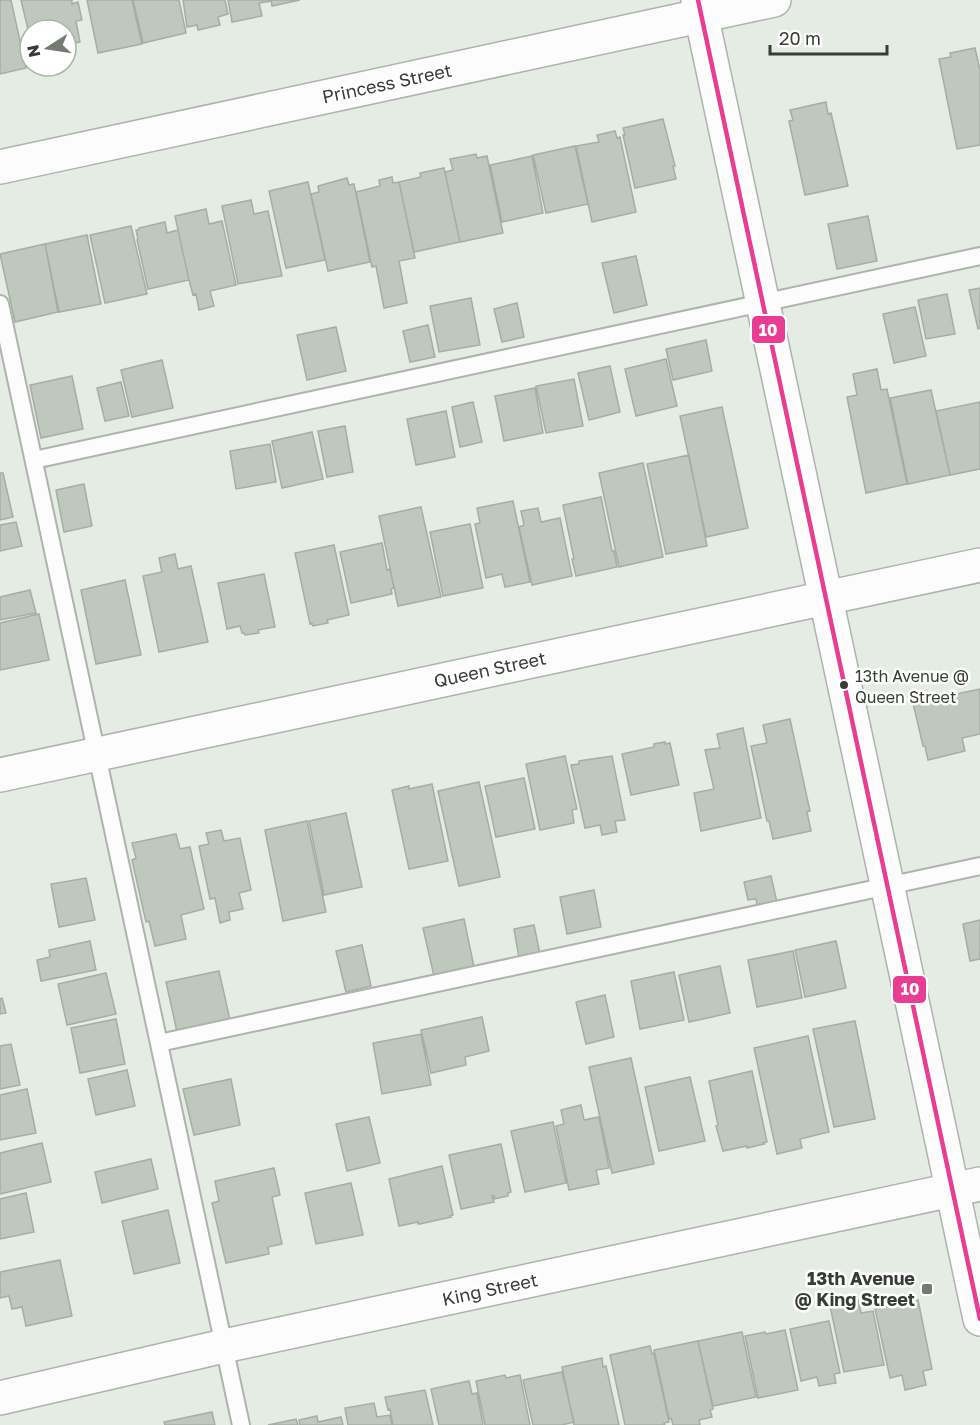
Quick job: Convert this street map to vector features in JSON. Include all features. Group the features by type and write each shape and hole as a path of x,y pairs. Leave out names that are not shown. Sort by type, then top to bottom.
{"street":[{"name":"Princess Street","path":"0,167 700,8 774,0"},
{"path":"700,8 887,885 966,1187 980,1319"},
{"name":"Queen Street","path":"0,775 980,565"},
{"name":"King Street","path":"0,1398 224,1346 966,1187"}],"lane":[{"path":"34,460 980,256"},
{"path":"0,304 241,1425"},
{"path":"159,1043 980,866"}],"building":[{"path":"0,0 11,0 18,32 18,70 0,74"},
{"path":"21,0 72,0 72,4 78,2 82,20 78,21 78,18 25,18"},
{"path":"87,0 132,0 142,44 98,53"},
{"path":"133,0 179,0 186,33 143,43"},
{"path":"183,0 225,0 228,14 218,17 220,25 198,30 197,25 187,27"},
{"path":"228,0 271,1 259,3 262,16 232,22"},
{"path":"271,0 300,0 272,6"},
{"path":"975,48 980,70 980,145 957,149 939,59 951,57 950,53"},
{"path":"826,102 828,114 831,113 848,186 805,195 789,121 793,120 790,110"},
{"path":"663,119 676,179 635,188 623,128"},
{"path":"615,131 617,138 620,137 636,212 592,222 576,146 599,142 597,135"},
{"path":"575,146 588,204 546,213 533,155"},
{"path":"476,154 477,158 487,156 503,233 460,242 445,172 453,170 450,159"},
{"path":"532,156 543,213 502,222 490,165"},
{"path":"444,168 460,242 414,252 399,182 421,177 420,173"},
{"path":"392,177 393,183 399,182 415,258 399,261 407,303 384,308 376,266 372,267 356,192 380,186 379,180"},
{"path":"347,178 349,185 354,184 370,262 328,271 311,194 319,192 318,186"},
{"path":"308,182 325,260 286,268 269,191"},
{"path":"251,200 254,214 268,211 282,276 238,284 222,206"},
{"path":"206,209 209,224 222,221 236,285 210,291 214,306 199,310 196,294 193,295 189,280 175,216"},
{"path":"868,216 877,261 837,269 828,224"},
{"path":"165,222 167,233 178,230 189,280 148,289 136,230"},
{"path":"131,226 147,294 105,303 90,235"},
{"path":"87,235 101,304 59,312 45,244"},
{"path":"45,244 58,312 15,322 0,254"},
{"path":"636,256 647,305 614,313 602,263"},
{"path":"980,288 980,328 978,329 969,290"},
{"path":"947,294 955,334 926,339 918,300"},
{"path":"471,298 480,345 439,352 430,306"},
{"path":"517,303 524,337 502,342 494,309"},
{"path":"915,307 926,356 894,363 883,314"},
{"path":"428,325 435,357 410,362 403,331"},
{"path":"336,327 346,371 307,380 297,335"},
{"path":"706,340 712,371 673,380 666,349"},
{"path":"666,359 677,406 636,416 625,369"},
{"path":"162,360 173,408 132,417 121,370"},
{"path":"610,366 620,412 589,420 578,373"},
{"path":"877,369 881,390 887,389 907,484 866,493 847,397 857,395 853,374"},
{"path":"72,376 83,429 41,438 30,385"},
{"path":"574,379 583,426 546,433 536,386"},
{"path":"121,382 129,416 105,421 97,388"},
{"path":"535,388 543,433 504,441 495,396"},
{"path":"931,390 950,475 908,484 890,398"},
{"path":"473,402 482,442 460,447 452,407"},
{"path":"980,402 980,469 950,475 936,411"},
{"path":"722,407 748,528 706,537 680,416"},
{"path":"446,411 455,457 416,465 407,419"},
{"path":"345,426 353,472 327,477 318,431"},
{"path":"312,432 323,479 282,488 272,441"},
{"path":"270,444 276,482 236,489 230,451"},
{"path":"689,455 707,546 666,554 647,464"},
{"path":"643,463 663,557 619,567 599,473"},
{"path":"0,473 3,473 13,517 0,520"},
{"path":"84,484 92,526 64,532 56,490"},
{"path":"601,497 617,567 576,576 563,505"},
{"path":"513,501 530,582 505,587 502,574 486,578 475,524 480,523 477,508"},
{"path":"421,507 441,597 398,606 379,516"},
{"path":"538,508 541,522 560,518 572,576 532,585 519,527 524,525 521,511"},
{"path":"16,522 22,546 0,551 0,525"},
{"path":"470,524 483,588 443,596 430,532"},
{"path":"382,543 387,570 390,569 394,588 391,589 392,594 351,603 340,552"},
{"path":"334,545 349,615 313,626 312,623 310,624 295,553"},
{"path":"175,554 178,569 191,566 208,642 159,652 143,576 162,572 159,558"},
{"path":"264,574 275,627 245,635 240,626 227,629 218,583"},
{"path":"125,580 141,655 96,664 81,590"},
{"path":"30,590 36,613 0,620 0,597"},
{"path":"39,614 49,660 0,670 0,623"},
{"path":"980,689 980,734 962,738 965,751 928,760 913,703"},
{"path":"790,719 810,811 807,812 811,831 773,839 751,746 767,743 763,725"},
{"path":"743,728 761,818 701,831 694,793 714,789 705,750 720,748 717,734"},
{"path":"665,742 665,744 670,743 679,785 631,795 622,754 654,747 654,744"},
{"path":"565,756 577,809 572,810 574,823 540,830 526,764"},
{"path":"612,756 625,820 615,821 617,832 602,835 600,825 585,828 571,765 579,764 579,761"},
{"path":"524,778 535,829 496,837 485,786"},
{"path":"479,782 500,877 459,886 438,791"},
{"path":"432,784 448,861 409,869 392,790"},
{"path":"346,813 362,887 324,895 309,821"},
{"path":"307,821 326,912 283,921 265,830"},
{"path":"221,830 224,841 240,838 251,890 239,893 243,909 229,912 230,920 220,923 215,898 210,899 199,846 209,844 206,833"},
{"path":"176,834 180,849 190,847 204,909 181,915 186,939 155,946 149,921 146,922 132,860 136,858 132,843"},
{"path":"771,876 778,907 758,911 756,899 748,900 744,882"},
{"path":"86,878 95,920 59,927 51,884"},
{"path":"594,890 601,927 567,934 560,897"},
{"path":"464,919 474,967 434,976 423,928"},
{"path":"980,920 980,959 970,961 963,924"},
{"path":"534,925 540,954 519,958 514,929"},
{"path":"90,941 96,970 41,981 37,960 50,957 49,950"},
{"path":"836,941 846,988 805,997 795,950"},
{"path":"362,945 371,986 346,992 336,951"},
{"path":"793,951 802,998 757,1007 748,960"},
{"path":"720,966 730,1013 689,1022 679,975"},
{"path":"219,971 230,1020 177,1032 166,982"},
{"path":"674,972 684,1020 640,1029 631,981"},
{"path":"106,973 116,1014 67,1025 58,984"},
{"path":"605,995 614,1037 586,1044 576,1002"},
{"path":"2,998 6,1013 0,1014 0,999"},
{"path":"482,1017 489,1051 465,1057 466,1065 431,1073 421,1030"},
{"path":"116,1019 125,1064 80,1073 71,1028"},
{"path":"855,1021 875,1119 834,1127 813,1029"},
{"path":"421,1034 431,1085 382,1094 373,1043"},
{"path":"808,1036 829,1132 800,1139 802,1148 777,1154 754,1048"},
{"path":"11,1044 20,1085 0,1089 0,1046"},
{"path":"631,1058 654,1164 612,1173 589,1067"},
{"path":"127,1070 135,1106 96,1115 88,1079"},
{"path":"752,1071 767,1142 747,1148 747,1146 723,1151 716,1126 718,1125 709,1081"},
{"path":"690,1077 705,1141 659,1151 645,1087"},
{"path":"231,1079 240,1125 194,1135 183,1089"},
{"path":"27,1089 36,1133 0,1140 0,1095"},
{"path":"581,1105 584,1120 599,1117 609,1168 596,1170 599,1184 569,1190 556,1126 564,1124 561,1110"},
{"path":"369,1117 380,1163 347,1171 336,1124"},
{"path":"553,1122 566,1183 525,1192 511,1131"},
{"path":"42,1143 51,1182 0,1194 0,1153"},
{"path":"501,1144 511,1192 508,1196 494,1199 492,1196 494,1202 461,1209 449,1155"},
{"path":"151,1159 158,1189 102,1203 95,1172"},
{"path":"442,1166 453,1215 420,1224 418,1222 399,1226 389,1179"},
{"path":"274,1168 280,1195 272,1197 282,1244 268,1247 269,1254 226,1263 212,1203 219,1201 215,1181"},
{"path":"351,1183 363,1235 316,1244 305,1193"},
{"path":"26,1193 34,1232 0,1239 0,1199"},
{"path":"168,1210 180,1263 134,1274 122,1221"},
{"path":"60,1260 72,1316 26,1326 22,1307 12,1309 9,1296 0,1298 0,1272"},
{"path":"858,1300 861,1313 873,1311 884,1365 844,1372 830,1306"},
{"path":"918,1300 932,1369 923,1371 926,1385 905,1390 902,1375 890,1378 875,1309"},
{"path":"829,1321 840,1373 834,1374 836,1383 819,1386 817,1377 801,1381 790,1329"},
{"path":"785,1330 798,1390 758,1398 745,1336"},
{"path":"742,1332 756,1397 713,1406 698,1341"},
{"path":"698,1341 713,1409 710,1410 712,1417 699,1420 700,1425 673,1425 671,1418 669,1419 654,1350"},
{"path":"650,1346 652,1354 654,1353 669,1422 664,1423 665,1425 625,1425 610,1355"},
{"path":"602,1358 603,1367 606,1366 619,1425 574,1425 562,1367"},
{"path":"562,1372 574,1422 562,1425 533,1425 523,1380"},
{"path":"505,1375 506,1378 520,1375 530,1425 485,1425 476,1381"},
{"path":"469,1381 472,1394 477,1393 483,1425 439,1425 431,1389"},
{"path":"425,1390 433,1425 393,1425 385,1397"},
{"path":"374,1403 377,1417 390,1415 392,1425 348,1425 345,1408"},
{"path":"212,1412 215,1425 165,1425 164,1422"},
{"path":"317,1416 318,1422 341,1417 343,1425 300,1425 299,1420"},
{"path":"296,1419 298,1425 268,1425"}],"transit line":[{"name":"10","path":"698,0 980,1319"}],"place":[{"name":"13th Avenue @ Queen Street","path":"844,685"},
{"name":"13th Avenue @ King Street","path":"927,1289"}]}
